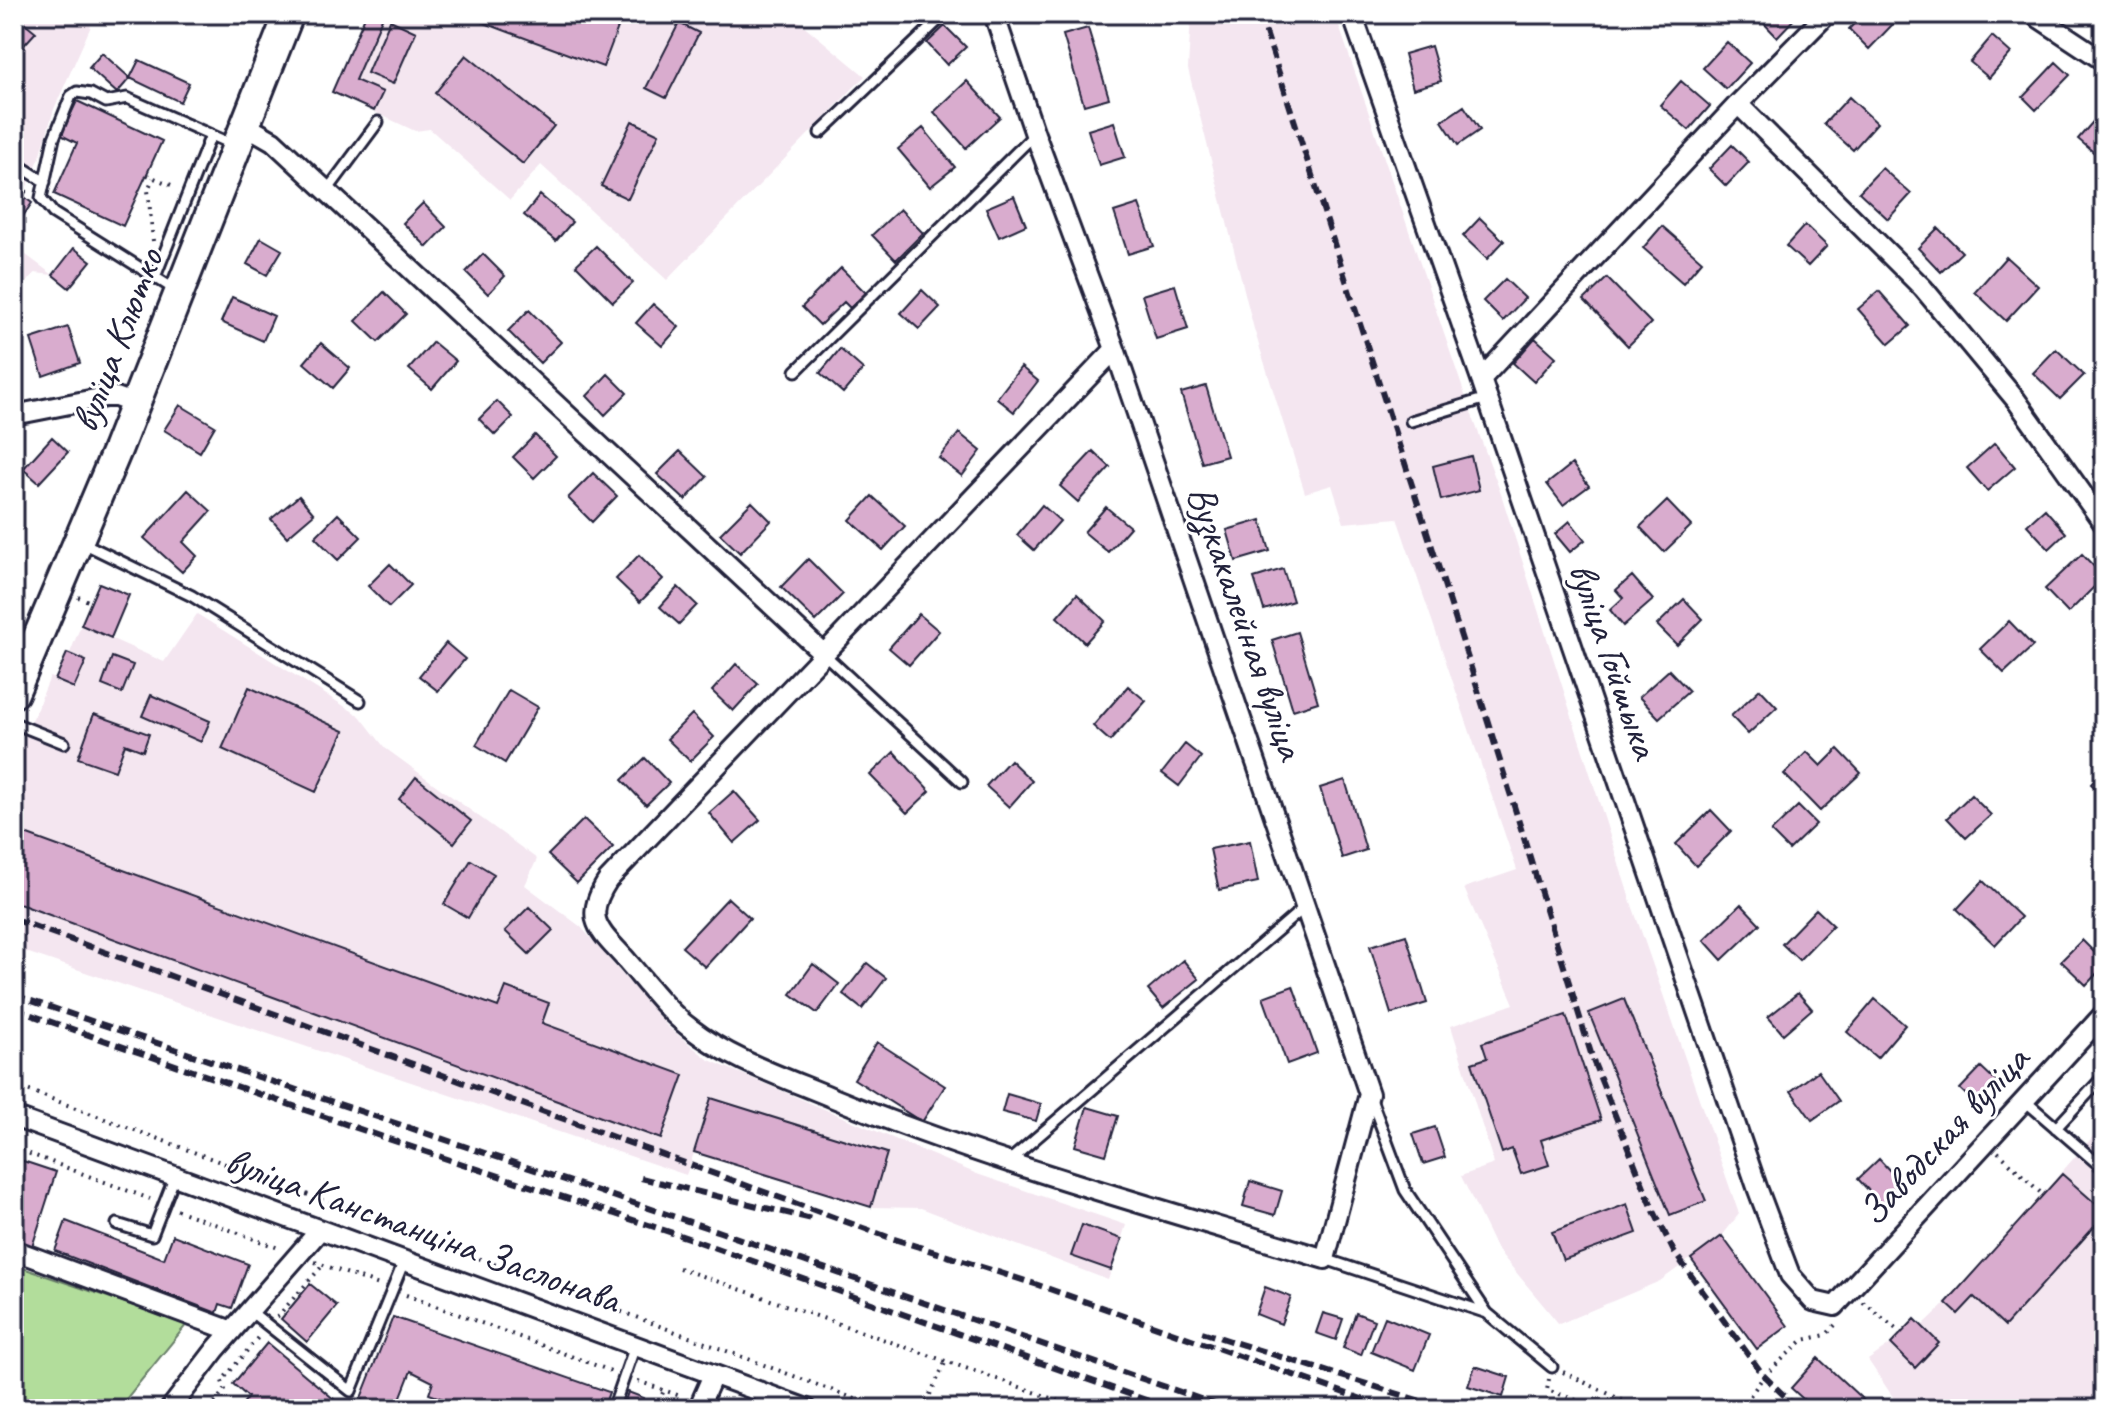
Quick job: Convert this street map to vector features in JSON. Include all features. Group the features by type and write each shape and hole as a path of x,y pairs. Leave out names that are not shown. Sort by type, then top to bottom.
{"main road":[{"name":"вуліца Клютко","path":"14,693 135,404 166,284 241,136 289,14"}],"street":[{"name":"Вузкакалейная вуліца","path":"994,14 1115,349 1369,1094"},
{"name":"вуліца Гойшыка","path":"1352,14 1790,1275 1813,1301 1835,1306"},
{"path":"1481,379 1738,104 1827,14"},
{"path":"2033,14 2104,61"},
{"path":"1738,104 1923,288 2016,400 2104,524"},
{"path":"241,136 273,141 824,654"},
{"path":"1115,349 608,880 598,895 594,907 595,919 640,976 688,1027 734,1056 876,1115 1008,1162 1325,1259 1369,1094"},
{"path":"14,415 105,397 116,397 135,404"},
{"name":"Заводская вуліца","path":"1835,1306 2104,1014"},
{"name":"вуліца Канстанціна Заслонава","path":"14,1117 807,1409"},
{"path":"170,1409 232,1331 320,1230"},
{"path":"14,1250 232,1331"},
{"path":"699,1406 713,1375"}],"lane":[{"path":"820,133 945,14"},
{"path":"211,135 166,284 53,213 41,198 54,138 71,96 77,92 91,94 106,102 127,98 211,135 241,136"},
{"path":"326,192 378,122"},
{"path":"796,371 1035,134"},
{"path":"14,162 45,182"},
{"path":"1411,421 1487,398"},
{"path":"78,541 192,596 360,701"},
{"path":"824,654 962,782"},
{"path":"14,723 64,743"},
{"path":"1008,1162 1307,906"},
{"path":"2056,1128 2104,1076"},
{"path":"1369,1094 1405,1190 1487,1313 1552,1367"},
{"path":"2024,1100 2104,1169"},
{"path":"117,1224 152,1235 175,1176"},
{"path":"1325,1259 1487,1313"},
{"path":"250,1311 351,1391 404,1261"},
{"path":"613,1409 635,1346"}],"path":[{"path":"147,175 177,188"},
{"path":"153,178 148,190 153,243 159,229"},
{"path":"76,596 91,602"},
{"path":"14,1085 882,1409"},
{"path":"14,1148 664,1390 699,1406"},
{"path":"679,1268 1083,1409"},
{"path":"1859,1298 1901,1333"},
{"path":"923,1409 946,1361"},
{"path":"1552,1367 1626,1402 1650,1409"},
{"path":"656,1409 664,1390"},
{"path":"1547,1390 1579,1401 1577,1409"},
{"path":"214,1403 221,1409"}],"shaded area":[{"path":"14,14 77,14 91,26 54,109 40,157 23,196 32,203 14,229"},
{"path":"366,14 790,14 865,76 667,280 541,165 510,200 430,129 415,131 332,92"},
{"path":"1191,14 1335,14 1501,494 1631,902 1739,1214 1722,1236 1660,1281 1559,1324 1496,1248 1461,1176 1494,1164 1451,1026 1514,1004 1464,888 1517,870 1397,518 1344,523 1332,485 1305,493 1254,329 1188,69"},
{"path":"14,246 53,275 35,273 14,297"},
{"path":"197,614 360,716 385,748 537,859 525,885 581,927 668,1027 709,1060 977,1174 1126,1225 1108,1280 921,1208 871,1207 694,1153 686,1175 14,948 14,764 50,677 56,679 81,625 164,662"},
{"path":"2104,1124 2104,1409 1901,1409 1868,1360 1891,1344 1915,1319 1922,1326 1946,1303"}],"green space":[{"path":"14,1265 187,1324 118,1409 14,1409"}],"building":[{"path":"14,14 36,32 14,56"},
{"path":"366,14 384,14 355,80 383,92 374,111 332,92"},
{"path":"482,14 623,14 603,67 479,21"},
{"path":"1755,14 1799,14 1777,37"},
{"path":"1863,14 1883,14 1893,24 1869,49 1849,29"},
{"path":"390,20 416,32 393,84 367,73"},
{"path":"679,23 699,33 666,98 646,88"},
{"path":"945,26 966,47 947,65 927,43"},
{"path":"1088,28 1109,98 1084,105 1063,35"},
{"path":"1992,36 2011,53 1989,78 1970,62"},
{"path":"1727,42 1750,63 1726,89 1703,68"},
{"path":"1431,46 1441,81 1413,89 1404,54"},
{"path":"102,53 130,78 117,93 89,68"},
{"path":"466,55 554,126 523,164 435,93"},
{"path":"139,60 189,83 180,102 130,78"},
{"path":"2056,62 2070,75 2036,110 2023,97"},
{"path":"967,81 1000,117 966,148 934,112"},
{"path":"1681,81 1710,106 1689,130 1660,105"},
{"path":"1849,97 1877,123 1853,150 1824,124"},
{"path":"77,101 162,141 123,226 54,194 77,143 61,135"},
{"path":"1464,106 1480,130 1458,145 1442,121"},
{"path":"2104,109 2104,148 2098,156 2078,139"},
{"path":"632,121 659,134 628,199 601,186"},
{"path":"1114,122 1125,157 1099,165 1088,130"},
{"path":"923,128 955,167 930,187 898,149"},
{"path":"1732,145 1749,162 1726,186 1709,169"},
{"path":"1882,168 1911,194 1888,219 1859,192"},
{"path":"14,182 27,191 23,196 32,203 14,229"},
{"path":"540,195 572,222 556,241 524,215"},
{"path":"1014,196 1026,225 999,237 986,208"},
{"path":"423,203 446,227 427,247 403,223"},
{"path":"1139,204 1154,246 1128,254 1114,212"},
{"path":"900,209 923,233 896,260 872,235"},
{"path":"1480,218 1504,241 1487,259 1463,236"},
{"path":"1805,225 1827,246 1808,266 1786,246"},
{"path":"1662,226 1702,261 1683,283 1643,248"},
{"path":"1938,228 1962,252 1941,272 1918,248"},
{"path":"261,238 282,250 267,275 247,264"},
{"path":"596,246 633,283 613,302 576,265"},
{"path":"74,248 91,261 69,288 53,275"},
{"path":"483,254 505,276 488,294 466,272"},
{"path":"2006,257 2038,286 2006,321 1975,292"},
{"path":"841,268 866,293 850,308 844,302 820,325 802,307"},
{"path":"1607,278 1651,323 1628,346 1584,300"},
{"path":"1505,279 1525,298 1503,321 1483,301"},
{"path":"1175,285 1188,329 1156,339 1142,295"},
{"path":"922,290 940,307 919,329 901,313"},
{"path":"1879,291 1910,326 1889,344 1858,309"},
{"path":"384,292 406,314 378,342 356,321"},
{"path":"232,297 274,316 263,341 221,322"},
{"path":"653,304 679,327 662,346 636,323"},
{"path":"529,310 561,342 540,363 508,331"},
{"path":"68,327 80,363 43,376 31,339"},
{"path":"1535,338 1556,357 1534,382 1513,363"},
{"path":"433,342 456,361 432,389 409,369"},
{"path":"321,343 350,368 333,388 304,363"},
{"path":"840,349 863,369 843,393 820,373"},
{"path":"2056,349 2084,375 2060,399 2033,373"},
{"path":"1021,367 1038,381 1014,412 997,398"},
{"path":"608,374 627,393 605,415 587,396"},
{"path":"1206,386 1227,456 1202,463 1181,393"},
{"path":"497,401 513,417 495,435 479,419"},
{"path":"180,405 215,426 200,452 164,430"},
{"path":"959,433 981,451 962,476 939,458"},
{"path":"535,435 556,456 534,478 513,457"},
{"path":"52,437 68,452 39,483 23,469"},
{"path":"1995,443 2015,467 1987,491 1967,468"},
{"path":"2104,449 2104,472 2093,457"},
{"path":"680,451 707,477 685,500 657,474"},
{"path":"1093,451 1110,467 1078,502 1060,486"},
{"path":"1471,456 1479,490 1441,500 1433,466"},
{"path":"1572,464 1589,486 1563,505 1547,484"},
{"path":"593,473 617,496 592,522 568,498"},
{"path":"188,490 211,511 183,542 197,556 182,572 144,538"},
{"path":"299,496 314,514 287,537 271,519"},
{"path":"872,496 905,526 883,550 850,520"},
{"path":"1667,501 1691,526 1664,552 1640,527"},
{"path":"752,502 771,521 740,553 720,534"},
{"path":"1042,505 1060,521 1034,550 1017,535"},
{"path":"1106,507 1130,527 1108,552 1084,532"},
{"path":"2045,509 2066,533 2049,549 2027,525"},
{"path":"338,514 361,537 338,560 315,537"},
{"path":"1261,520 1270,551 1236,561 1227,530"},
{"path":"1570,521 1585,540 1570,552 1555,534"},
{"path":"2082,554 2104,577 2068,613 2045,589"},
{"path":"639,555 663,579 640,602 616,579"},
{"path":"808,559 843,594 816,621 781,587"},
{"path":"390,564 411,585 389,607 368,586"},
{"path":"1283,569 1293,601 1264,610 1254,578"},
{"path":"1632,576 1653,600 1623,626 1610,610 1623,598 1616,590"},
{"path":"99,583 129,595 111,638 81,625"},
{"path":"678,587 697,605 679,624 660,607"},
{"path":"1077,594 1105,621 1085,643 1057,617"},
{"path":"1684,599 1703,619 1677,645 1657,625"},
{"path":"919,614 939,631 909,665 889,648"},
{"path":"2009,621 2033,646 2004,673 1980,649"},
{"path":"1297,632 1318,702 1293,710 1272,640"},
{"path":"446,643 465,659 438,691 419,676"},
{"path":"67,653 86,661 74,688 55,680"},
{"path":"112,657 133,665 122,693 102,685"},
{"path":"736,664 758,684 733,711 712,691"},
{"path":"1669,670 1689,691 1659,718 1639,697"},
{"path":"1128,686 1146,701 1110,741 1093,726"},
{"path":"249,687 344,731 316,792 222,749"},
{"path":"1760,689 1777,707 1748,734 1731,716"},
{"path":"509,690 538,707 505,763 476,745"},
{"path":"151,695 210,721 201,742 142,716"},
{"path":"94,714 149,734 143,751 125,744 115,771 78,758"},
{"path":"692,714 714,737 690,761 667,739"},
{"path":"1185,744 1201,757 1179,786 1162,773"},
{"path":"1838,749 1861,773 1820,811 1784,774 1807,752 1821,766"},
{"path":"894,752 930,791 907,813 870,775"},
{"path":"645,758 669,783 646,805 622,780"},
{"path":"1010,760 1032,781 1009,807 986,786"},
{"path":"2104,770 2104,796 2091,784"},
{"path":"416,777 471,821 454,843 399,799"},
{"path":"1345,780 1366,850 1342,858 1320,788"},
{"path":"734,791 760,820 734,843 709,813"},
{"path":"1971,795 1991,815 1966,838 1947,818"},
{"path":"1798,806 1816,824 1789,850 1771,832"},
{"path":"1711,810 1731,831 1696,866 1676,844"},
{"path":"584,819 613,847 577,883 548,855"},
{"path":"14,830 498,1007 506,987 549,1003 542,1023 684,1075 661,1139 14,902"},
{"path":"1250,841 1258,882 1219,890 1210,849"},
{"path":"471,860 494,874 468,918 444,904"},
{"path":"1983,881 2021,917 1995,945 1957,909"},
{"path":"728,898 750,918 705,967 682,947"},
{"path":"1741,904 1760,924 1722,960 1704,940"},
{"path":"529,907 553,930 529,954 505,931"},
{"path":"1816,909 1833,925 1799,960 1782,944"},
{"path":"1406,935 1427,1003 1391,1014 1370,946"},
{"path":"2082,940 2104,962 2104,966 2086,985 2061,961"},
{"path":"1183,960 1199,979 1163,1008 1148,990"},
{"path":"867,963 886,978 862,1009 843,994"},
{"path":"813,964 839,984 817,1013 791,994"},
{"path":"1293,986 1317,1053 1287,1064 1263,997"},
{"path":"1798,993 1812,1009 1783,1034 1768,1017"},
{"path":"1624,999 1706,1201 1670,1215 1589,1013"},
{"path":"1875,999 1905,1025 1877,1058 1847,1032"},
{"path":"1566,1015 1601,1120 1541,1140 1549,1165 1521,1174 1512,1149 1502,1153 1472,1063 1487,1058 1482,1043"},
{"path":"877,1042 945,1086 922,1122 854,1079"},
{"path":"1981,1067 1997,1082 1976,1104 1960,1089"},
{"path":"1818,1071 1839,1101 1812,1120 1791,1091"},
{"path":"1007,1094 1041,1104 1036,1121 1002,1112"},
{"path":"711,1098 887,1153 871,1207 694,1152"},
{"path":"1087,1107 1118,1116 1106,1155 1075,1146"},
{"path":"1435,1127 1445,1157 1423,1164 1413,1134"},
{"path":"14,1158 56,1172 32,1247 14,1241 14,1207 21,1185 14,1182"},
{"path":"1879,1159 1904,1186 1883,1206 1858,1179"},
{"path":"2062,1174 2104,1211 2104,1216 2005,1326 1974,1297 1958,1314 1946,1303"},
{"path":"1250,1181 1282,1191 1275,1215 1243,1206"},
{"path":"1627,1204 1637,1233 1563,1260 1552,1232"},
{"path":"66,1221 164,1259 173,1235 248,1264 232,1308 220,1304 217,1313 55,1251"},
{"path":"1082,1225 1122,1239 1111,1270 1071,1256"},
{"path":"1722,1236 1788,1326 1757,1349 1691,1259"},
{"path":"310,1284 337,1306 307,1342 281,1319"},
{"path":"1265,1287 1291,1297 1281,1324 1256,1314"},
{"path":"1323,1313 1343,1319 1336,1340 1316,1333"},
{"path":"1356,1313 1374,1320 1361,1355 1343,1348"},
{"path":"393,1317 609,1392 603,1409 471,1409 429,1394 433,1382 411,1371 398,1404 399,1409 369,1409 361,1398"},
{"path":"1385,1317 1429,1335 1415,1370 1371,1352"},
{"path":"1915,1319 1939,1343 1915,1368 1891,1344"},
{"path":"267,1343 342,1406 340,1409 239,1409 248,1397 233,1384"},
{"path":"1818,1358 1873,1409 1814,1409 1791,1388"},
{"path":"1475,1366 1509,1377 1503,1397 1468,1386"},
{"path":"628,1392 644,1398 640,1409 624,1404"}],"railway":[{"path":"1260,14 1472,671 1594,1063 1653,1209 1674,1252 1764,1376 1798,1409"},
{"path":"14,919 888,1237 1038,1285 1390,1409"},
{"path":"14,995 720,1232 1229,1409"},
{"path":"14,1009 426,1152 688,1238 1171,1409"},
{"path":"641,1178 812,1219"},
{"path":"1202,1332 1446,1409"}]}
